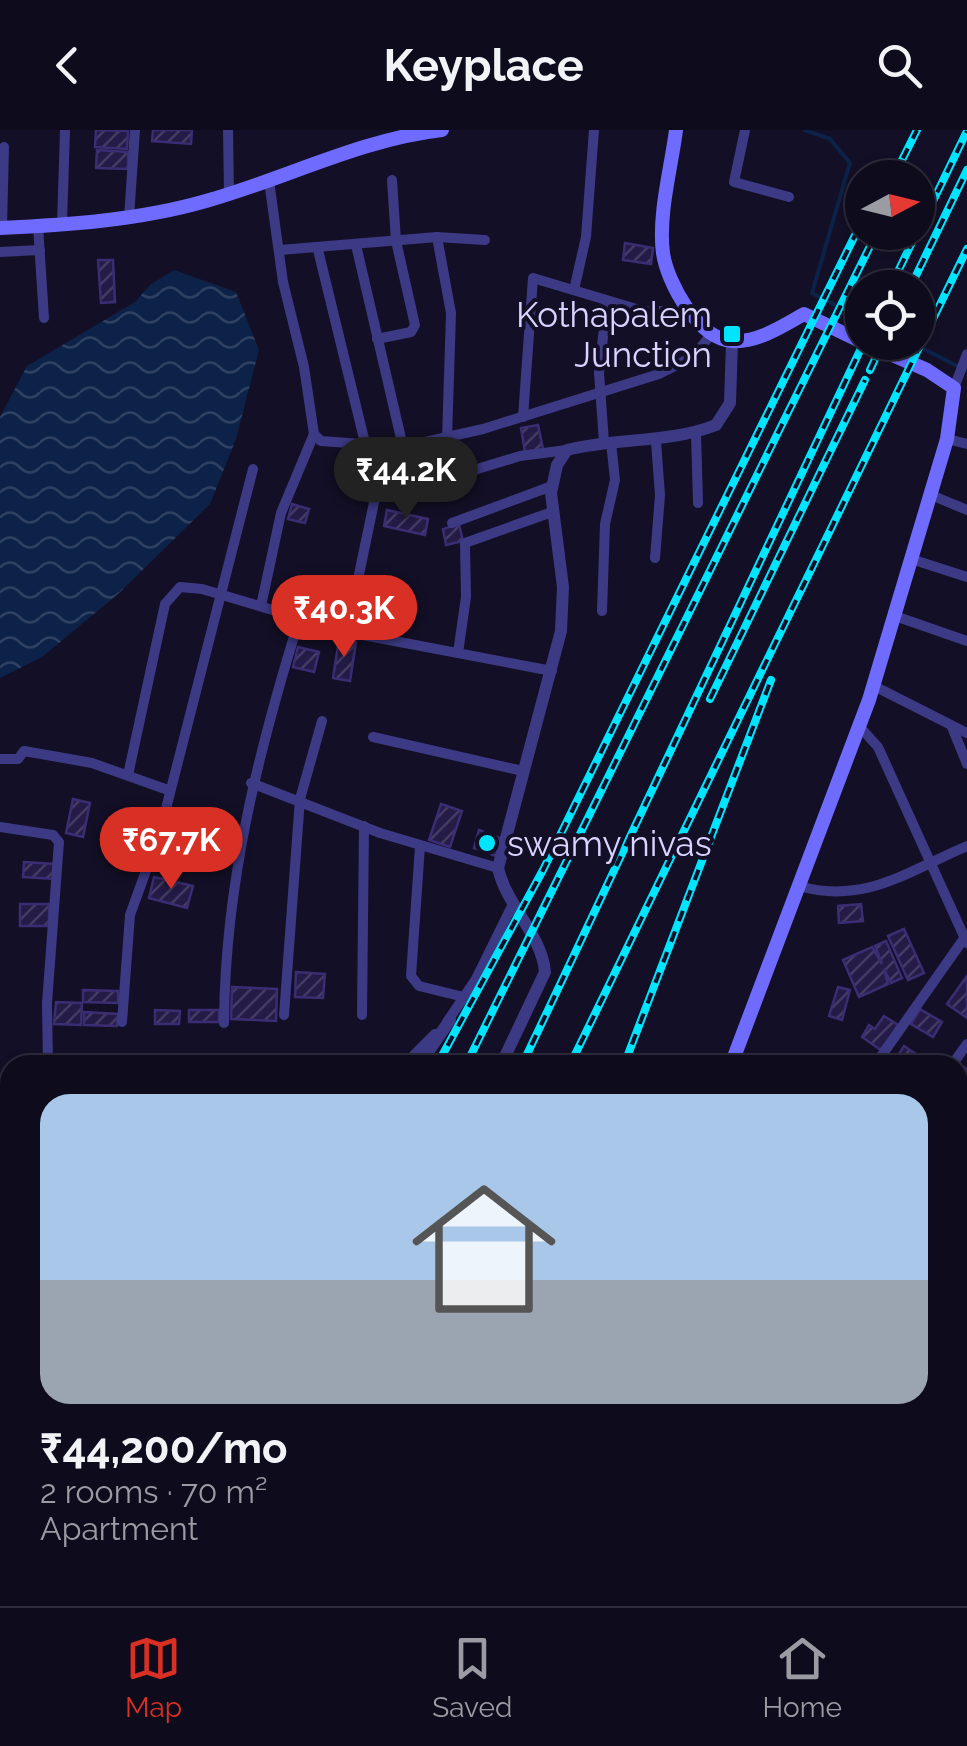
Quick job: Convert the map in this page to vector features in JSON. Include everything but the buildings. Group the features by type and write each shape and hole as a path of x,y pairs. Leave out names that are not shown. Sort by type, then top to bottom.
{"main road":[{"path":"1,228 128,217 269,181 370,138 440,130"},
{"path":"676,130 664,256 690,311 712,333 732,342 755,338 804,314 845,333"},
{"path":"735,1055 860,727 947,440 954,388 905,360"}],"street":[{"path":"62,224 65,130"},
{"path":"128,217 135,130"},
{"path":"228,130 228,194"},
{"path":"574,290 586,237 594,130"},
{"path":"745,130 734,182 789,197"},
{"path":"1,228 4,147"},
{"path":"377,339 411,332 415,326 396,241 392,180"},
{"path":"261,606 281,513 314,434 269,181"},
{"path":"38,226 44,318"},
{"path":"280,250 318,250 437,237 485,240"},
{"path":"437,237 451,313 447,439"},
{"path":"356,245 403,446"},
{"path":"0,252 40,250"},
{"path":"318,250 366,446"},
{"path":"523,416 531,280 540,278 606,301 667,314 690,311"},
{"path":"602,611 605,524 616,480 599,395 606,301"},
{"path":"314,434 335,445 380,447 447,439 599,395 678,365 694,356 712,333"},
{"path":"377,488 428,484 520,456 607,442 656,442 716,425 726,415 732,342"},
{"path":"954,388 967,354"},
{"path":"696,432 698,503"},
{"path":"947,440 967,444"},
{"path":"655,558 660,495 656,442"},
{"path":"347,632 377,488 380,447"},
{"path":"506,1055 546,972 512,906 498,868 552,671 564,605 552,486 567,450"},
{"path":"122,1022 130,914 160,832 253,469"},
{"path":"452,523 552,486"},
{"path":"931,496 967,510"},
{"path":"458,653 466,597 464,543 552,512"},
{"path":"912,559 967,577"},
{"path":"128,775 169,596 174,590 192,586 347,632 552,671"},
{"path":"895,616 967,641"},
{"path":"224,1023 226,930 251,783 299,620"},
{"path":"874,686 967,733"},
{"path":"284,1015 300,799 322,722"},
{"path":"952,726 967,764"},
{"path":"860,727 878,748 965,941 882,1055"},
{"path":"373,738 523,771"},
{"path":"0,759 17,760 22,752 30,752 128,775 168,790"},
{"path":"251,783 420,846 498,868"},
{"path":"362,1016 364,826"},
{"path":"0,827 53,835 59,842 47,1004 48,1055"},
{"path":"420,846 410,976 419,986 464,998"},
{"path":"799,886 826,894 856,892 967,846"},
{"path":"426,1055 464,998 512,906"},
{"path":"414,1055 450,1020"}],"water":[{"path":"174,270 236,292 259,350 236,439 210,504 118,594 42,657 0,678 0,417 27,366 135,302 150,285"}],"waterway":[{"path":"805,130 830,139 850,163 812,293 845,310"},
{"path":"935,355 967,371"}],"railway":[{"path":"902,160 917,130"},
{"path":"935,197 967,131"},
{"path":"919,270 967,170"},
{"path":"575,1055 967,249"},
{"path":"442,1055 543,870 848,250"},
{"path":"471,1055 868,250"},
{"path":"899,270 908,250"},
{"path":"527,1055 855,360"},
{"path":"870,370 875,360"},
{"path":"710,699 865,380"},
{"path":"628,1055 771,680"}],"place":[{"name":"Kothapalem Junction","path":"732,334"},
{"name":"swamy nivas","path":"487,843"}]}
